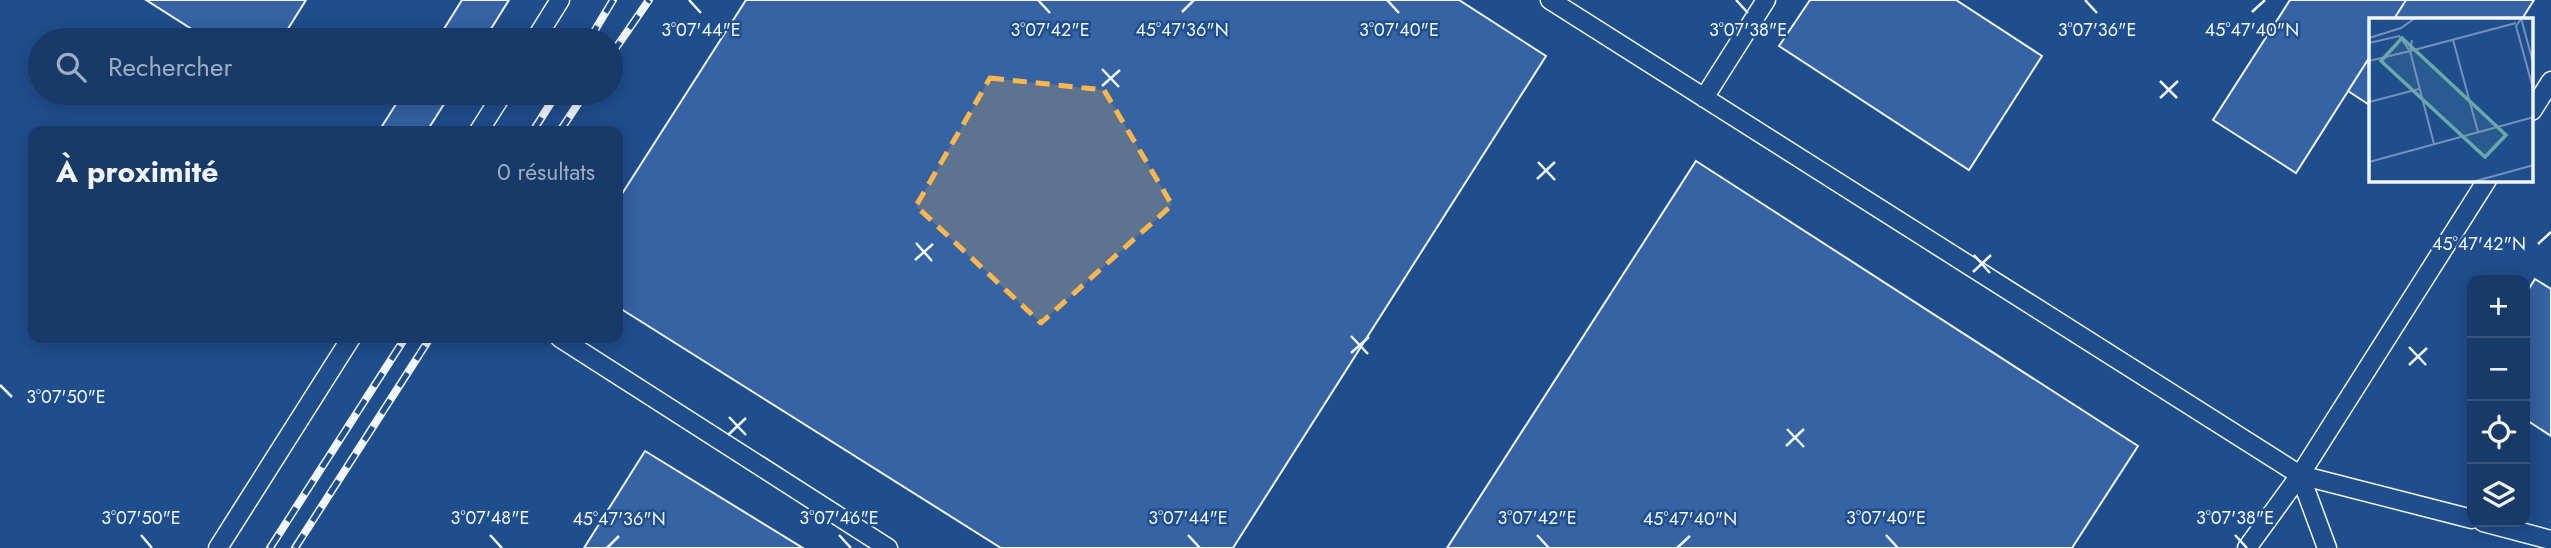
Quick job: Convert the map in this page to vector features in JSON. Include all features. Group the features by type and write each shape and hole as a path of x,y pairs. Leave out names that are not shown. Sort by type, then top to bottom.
{"lane":[{"path":"542,28 560,0"},
{"path":"1550,0 2300,475 2467,518"},
{"path":"1704,98 1766,0"},
{"path":"2534,108 2551,81"},
{"path":"482,126 495,105"},
{"path":"2247,548 2300,475 2486,182"},
{"path":"218,548 348,343"},
{"path":"568,343 888,548"},
{"path":"2300,475 2327,548"},
{"path":"2502,527 2551,540"}],"highlighted area":[{"path":"990,78 1104,90 1172,205 1041,323 916,206"}],"building":[{"path":"146,0 306,0 288,28 190,28"},
{"path":"462,0 509,0 492,28 444,28"},
{"path":"746,0 1459,0 1546,56 1233,548 1001,548 623,310 623,192"},
{"path":"1810,0 1956,0 2042,56 1969,170 1779,46"},
{"path":"2290,0 2406,0 2395,18 2369,18 2369,58 2296,173 2213,120"},
{"path":"2406,0 2534,0 2523,18 2395,18"},
{"path":"2369,58 2369,105 2348,91"},
{"path":"395,105 443,105 430,126 382,126"},
{"path":"1696,161 2138,446 2072,548 1447,548"},
{"path":"2535,279 2551,289 2551,436 2530,422 2530,287"},
{"path":"645,451 803,548 584,548"}],"railway":[{"path":"596,28 613,0"},
{"path":"623,38 649,0"},
{"path":"536,126 549,105"},
{"path":"563,126 577,105"},
{"path":"270,548 402,343"},
{"path":"295,548 427,343"}]}
